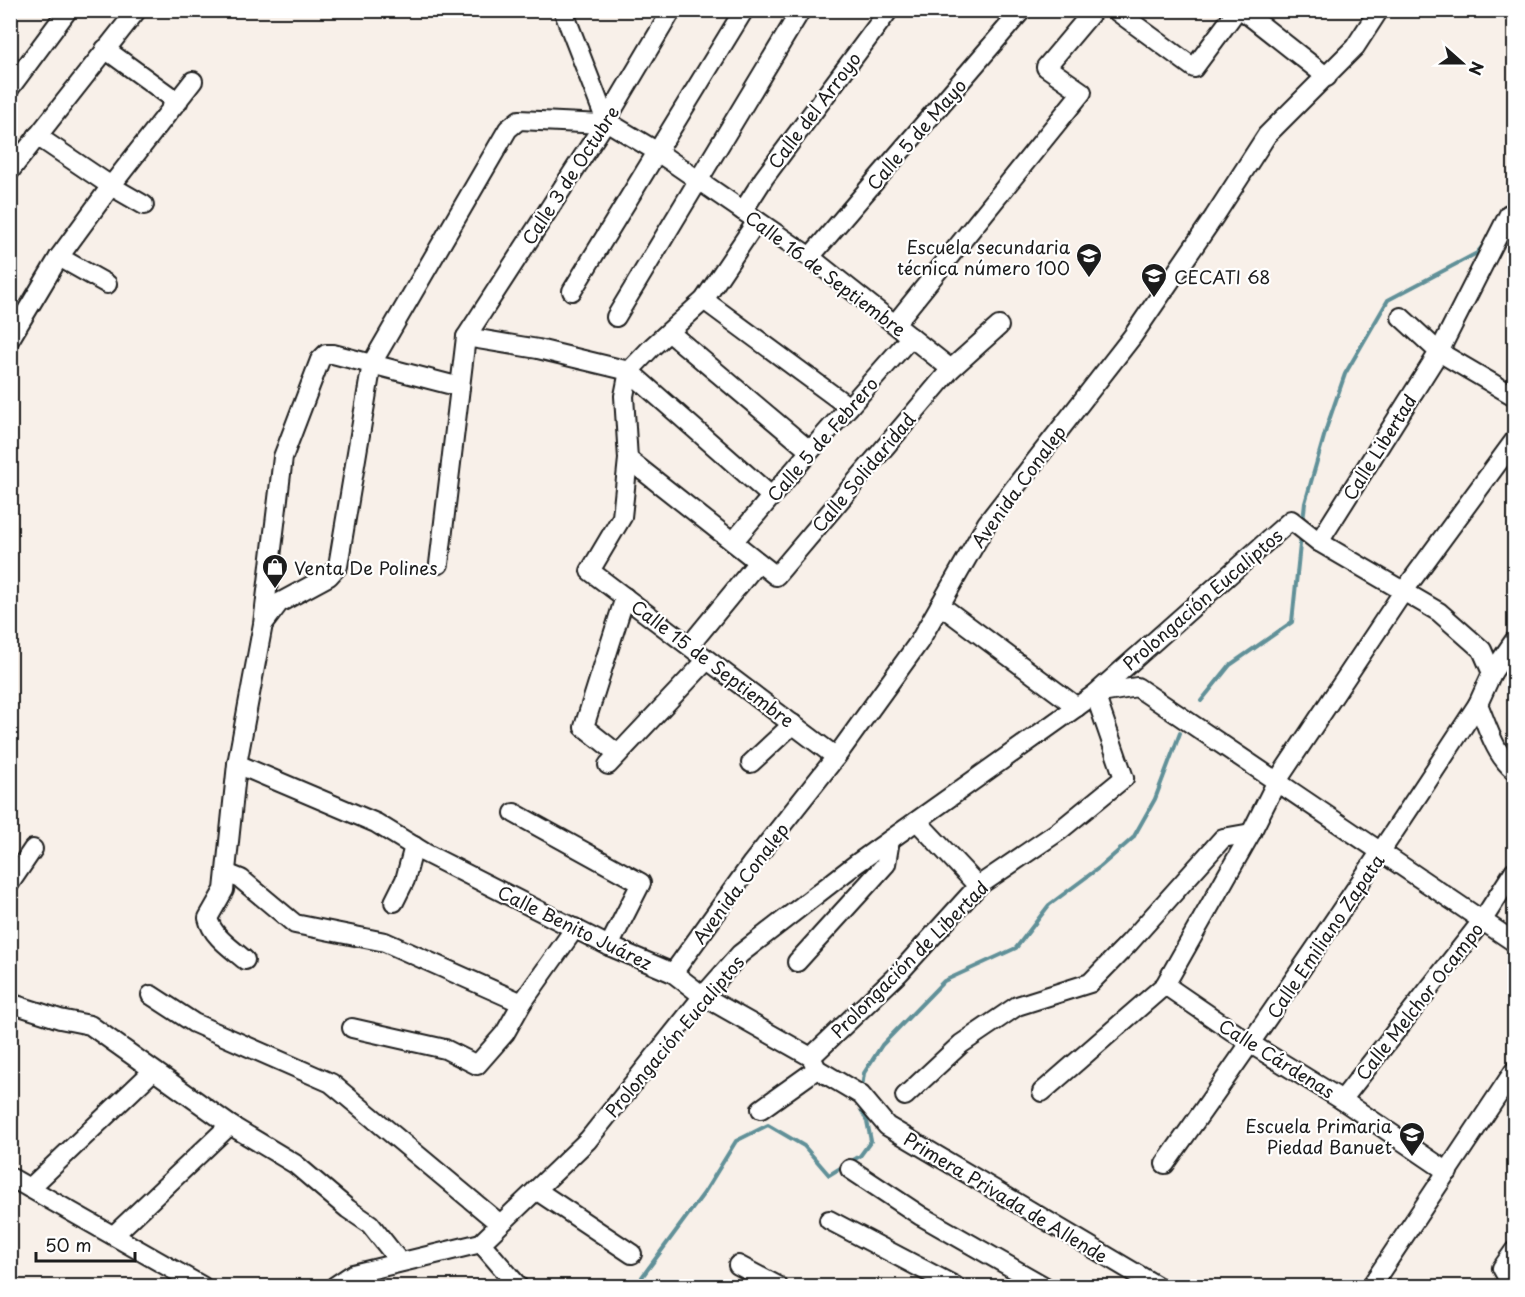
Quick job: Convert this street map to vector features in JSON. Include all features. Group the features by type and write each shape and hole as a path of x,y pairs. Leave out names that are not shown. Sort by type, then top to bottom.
{"street":[{"path":"10,88 68,10"},
{"path":"10,171 137,10"},
{"path":"263,624 279,603 329,576 338,566 372,363 508,129 519,120 605,122 567,18 580,10"},
{"name":"Calle 3 de Octubre","path":"466,337 605,122 672,10"},
{"path":"572,291 744,10"},
{"path":"616,317 801,10"},
{"name":"Calle del Arroyo","path":"629,371 704,300 750,216 764,178 889,10"},
{"name":"Calle 5 de Mayo","path":"810,257 1022,10"},
{"path":"895,324 1082,92 1046,67 1094,10"},
{"path":"1115,10 1194,68 1237,10"},
{"path":"1242,10 1327,77"},
{"name":"Avenida Conalep","path":"673,973 752,863 836,757 919,642 987,523 1132,337 1267,135 1355,47 1379,10"},
{"path":"105,50 178,102"},
{"path":"10,339 59,256 194,81"},
{"name":"Calle 16 de Septiembre","path":"605,122 656,151 810,257 951,369"},
{"path":"37,136 111,186 144,205"},
{"name":"Calle Libertad","path":"1319,542 1439,352 1509,214"},
{"path":"59,256 107,284"},
{"path":"704,300 849,407"},
{"path":"1401,317 1439,352 1515,396"},
{"name":"Calle Solidaridad","path":"758,561 776,576 951,369 999,326"},
{"path":"669,332 810,451"},
{"path":"439,564 466,337 538,349 629,371 771,496"},
{"name":"Calle 5 de Febrero","path":"733,542 911,337"},
{"path":"245,960 216,934 207,918 224,890 237,765 263,624 284,457 320,360 326,354 333,354 460,387"},
{"path":"629,371 624,396 628,459 758,561 690,645"},
{"path":"1042,1092 1165,985 1278,782 1402,592 1515,441"},
{"name":"Calle 15 de Septiembre","path":"628,459 622,516 590,571 836,757"},
{"name":"Prolongación Eucaliptos","path":"481,1243 588,1140 703,996 740,954 890,840 1095,694 1291,520 1319,542 1439,612 1482,650 1492,673"},
{"path":"625,597 584,727 613,759 707,660"},
{"path":"940,604 1077,707"},
{"path":"1492,673 1515,641"},
{"name":"Calle Emiliano Zapata","path":"1165,1164 1251,1044 1382,853 1478,704 1492,673"},
{"name":"Prolongación Eucaliptos","path":"1095,694 1137,687 1515,942"},
{"name":"Prolongación de Libertad","path":"761,1109 814,1063 899,974 978,886 1059,831 1124,778 1095,694"},
{"path":"1478,704 1495,744 1515,770"},
{"path":"751,763 793,724"},
{"name":"Calle Benito Juárez","path":"237,765 376,823 414,846 609,946 673,973 703,996 814,1063 861,1095 887,1126"},
{"path":"514,813 641,883 609,946"},
{"path":"917,821 978,886"},
{"path":"905,1096 961,1044 1017,1006 1090,983 1223,838 1251,833"},
{"path":"797,962 886,864 890,840"},
{"path":"394,902 405,880 414,846"},
{"path":"10,883 33,849"},
{"name":"Calle Melchor Ocampo","path":"1342,1100 1482,921 1515,871"},
{"path":"226,873 240,879 295,924 385,942 522,1003"},
{"path":"352,1028 445,1049 477,1065 505,1033 522,1003 575,928"},
{"name":"Calle Cárdenas","path":"1165,985 1251,1044 1342,1100 1448,1172"},
{"path":"151,995 194,1023 331,1083 500,1224"},
{"path":"10,1003 60,1019 90,1025 230,1125 295,1164 348,1209 370,1224 400,1262"},
{"path":"30,1188 153,1071"},
{"path":"1373,1283 1515,1071"},
{"path":"114,1235 230,1125"},
{"name":"Primera Privada de Allende","path":"887,1126 1157,1287"},
{"path":"850,1168 921,1216 1044,1287"},
{"path":"10,1177 202,1287"},
{"path":"536,1190 632,1254"},
{"path":"829,1220 954,1287"},
{"path":"335,1287 353,1274 481,1243 518,1287"},
{"path":"1512,1287 1502,1268 1515,1251"},
{"path":"738,1264 778,1287"}],"waterway":[{"path":"1303,521 1305,503 1345,374 1388,300 1477,253 1485,243"},
{"path":"1201,701 1230,665 1292,622 1301,535"},
{"path":"862,1088 864,1073 882,1045 944,981 1016,948 1049,905 1100,867 1133,838 1155,799 1180,733"},
{"path":"641,1286 642,1277 704,1193 736,1141 768,1125 804,1146 829,1175 860,1156 871,1141 867,1121 859,1105"}],"place":[{"name":"Escuela secundaria técnica número 100","path":"1089,279"},
{"name":"CECATI 68","path":"1154,299"},
{"name":"Venta De Polines","path":"275,590"},
{"name":"Escuela Primaria Piedad Banuet","path":"1412,1158"}]}
